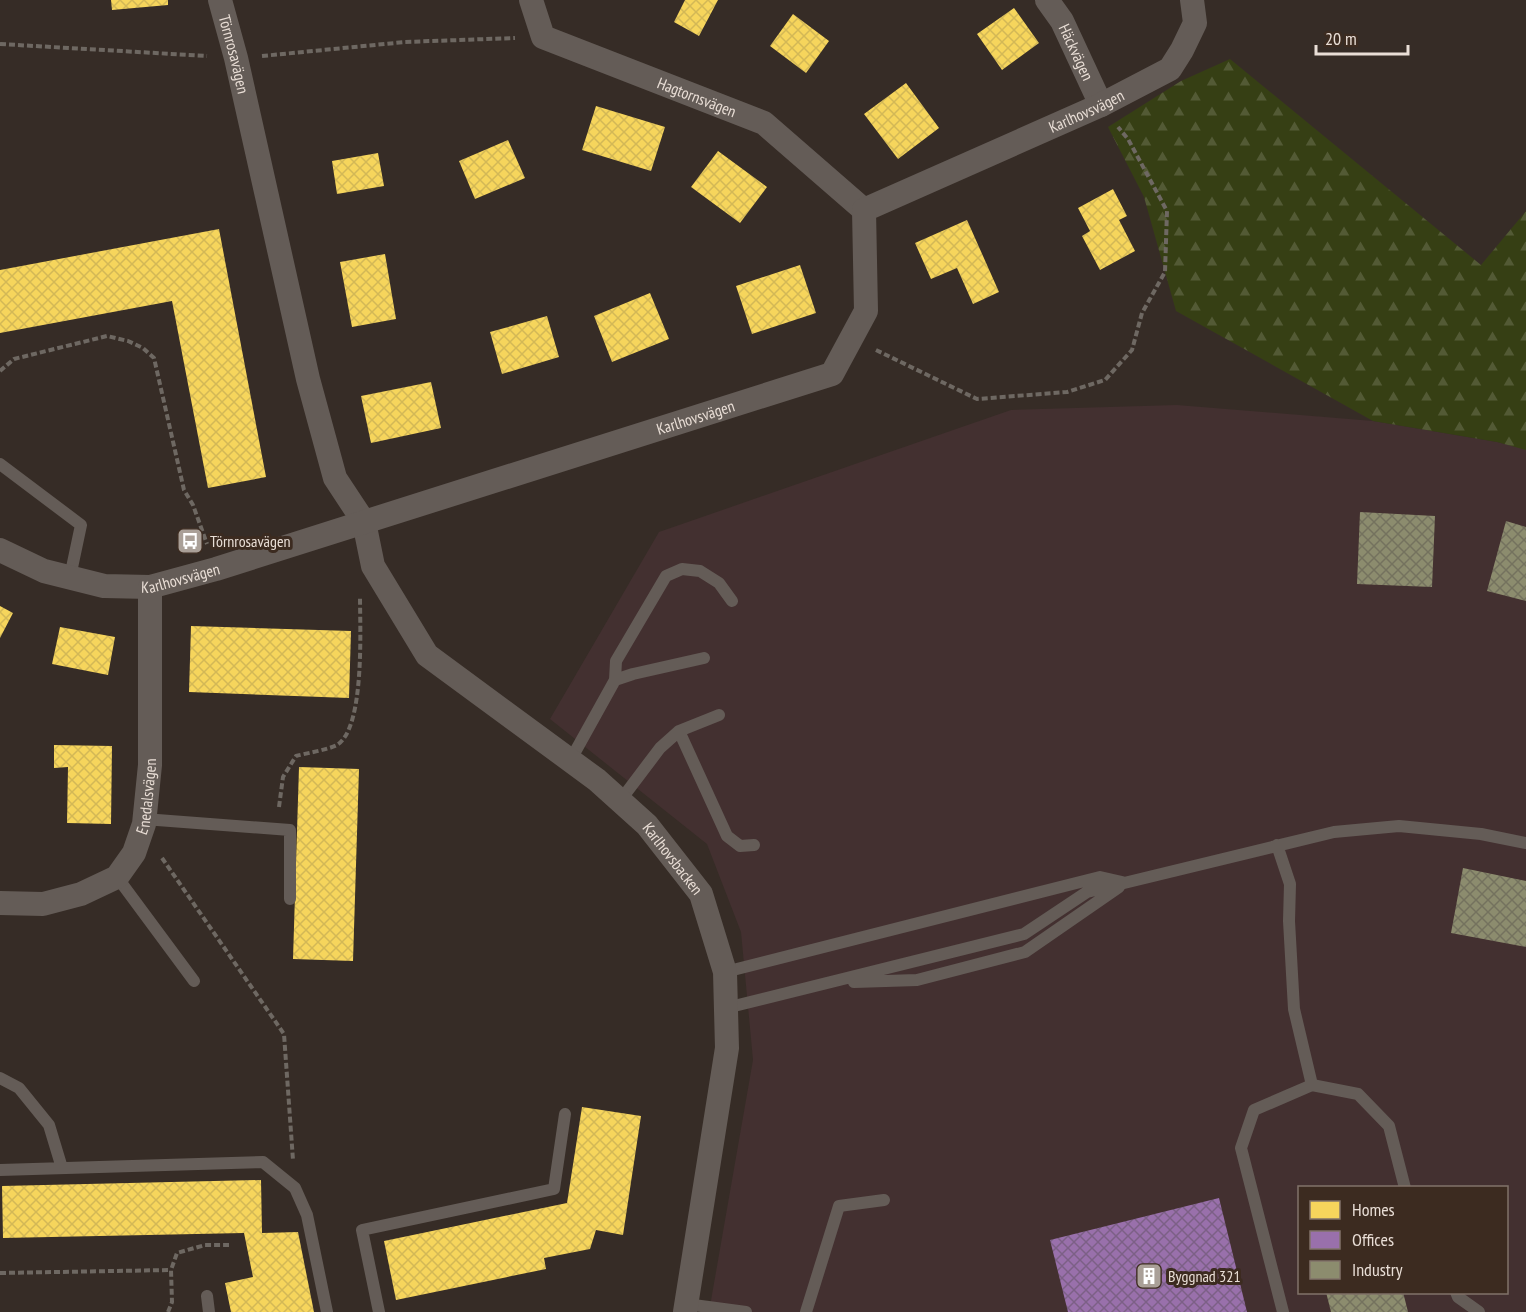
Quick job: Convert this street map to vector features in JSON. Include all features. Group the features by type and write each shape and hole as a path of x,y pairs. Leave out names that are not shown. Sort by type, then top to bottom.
{"street":[{"name":"Törnrosavägen","path":"220,0 236,58 308,379 335,478 364,522"},
{"path":"531,0 543,37"},
{"name":"Häckvägen","path":"1047,0 1062,21 1101,105"},
{"name":"Karlhovsvägen","path":"0,550 44,571 104,586 150,587 216,569 832,374 866,311 864,210 1101,105 1170,69 1195,23 1191,0"},
{"name":"Hagtornsvägen","path":"543,37 764,123 864,210"},
{"name":"Karlhovsbacken","path":"364,522 373,566 427,655 597,780 647,825 701,894 725,972 728,1048 686,1308"},
{"name":"Enedalsvägen","path":"0,903 43,904 81,894 117,877 134,853 142,835 150,765 150,587"}],"lane":[{"path":"0,464 81,525 70,577"},
{"path":"570,761 615,680 616,661 666,576 682,569 700,571 719,583 732,601"},
{"path":"615,680 704,658"},
{"path":"620,801 660,748 679,731 719,715"},
{"path":"679,731 728,836 740,846 754,845"},
{"path":"144,819 290,830 290,899"},
{"path":"726,1008 1024,934 1087,892 1334,832 1399,826 1481,834 1526,843"},
{"path":"1277,845 1290,884 1289,921 1294,1009 1312,1085"},
{"path":"117,877 194,981"},
{"path":"725,972 1100,877 1125,882"},
{"path":"832,982 917,981 1025,952 1125,882"},
{"path":"0,1078 19,1088 49,1125 62,1168"},
{"path":"1283,1312 1240,1148 1254,1110 1312,1085 1358,1094 1389,1126 1404,1186"},
{"path":"379,1312 362,1230 554,1189 565,1114"},
{"path":"0,1170 263,1162 295,1188 307,1215 327,1312"},
{"path":"806,1312 839,1206 885,1200"},
{"path":"1456,1294 1479,1312"},
{"path":"207,1296 209,1312"},
{"path":"686,1308 746,1312"}],"path":[{"path":"0,44 236,58 405,42 543,37"},
{"path":"851,338 977,399 1067,392 1105,380 1132,350 1142,313 1165,272 1167,211 1128,139 1101,105"},
{"path":"0,372 14,359 107,336 128,340 143,348 154,358 184,490 193,506 216,569"},
{"path":"276,829 283,777 297,756 338,745 349,730 359,683 360,596 373,566"},
{"path":"137,845 152,850 164,861 284,1034 295,1188"},
{"path":"168,1312 172,1302 171,1270 177,1253 205,1245 229,1245"},
{"path":"0,1273 171,1270"}],"shaded area":[{"path":"1177,405 1373,421 1526,449 1526,1312 709,1312 753,1060 741,932 707,844 550,719 659,532 1011,410"}],"green space":[{"path":"1230,59 1481,265 1526,211 1526,450 1497,442 1373,421 1176,311 1144,197 1108,127 1181,81"}],"building: Homes":[{"path":"111,0 168,0 168,5 112,10"},
{"path":"685,0 718,0 699,36 674,22"},
{"path":"1014,8 1039,43 1002,70 977,34"},
{"path":"793,14 829,41 806,73 770,46"},
{"path":"906,83 939,128 898,159 864,114"},
{"path":"596,106 665,127 651,171 582,150"},
{"path":"508,140 525,178 475,199 459,161"},
{"path":"718,151 767,187 740,223 691,187"},
{"path":"378,153 384,186 337,194 332,161"},
{"path":"1113,189 1127,216 1119,220 1135,251 1100,270 1082,236 1090,231 1078,208"},
{"path":"967,220 999,292 973,304 957,268 931,279 915,243"},
{"path":"219,229 266,477 208,488 172,301 0,333 0,270"},
{"path":"385,254 396,319 352,327 340,262"},
{"path":"800,265 816,313 752,334 736,286"},
{"path":"650,293 669,339 612,362 594,316"},
{"path":"547,316 559,357 502,374 490,332"},
{"path":"431,382 441,428 371,443 361,396"},
{"path":"0,606 13,613 0,638"},
{"path":"191,626 351,631 349,698 189,692"},
{"path":"60,627 115,637 108,675 52,664"},
{"path":"54,745 112,746 111,824 67,823 68,767 54,768"},
{"path":"299,767 359,769 353,961 293,959"},
{"path":"582,1107 641,1116 623,1235 596,1230 590,1249 544,1258 546,1269 396,1300 384,1241 567,1203"},
{"path":"261,1180 262,1233 298,1232 314,1312 231,1312 225,1283 253,1277 244,1233 3,1238 2,1186"}],"building: Offices":[{"name":"Byggnad 321","path":"1219,1198 1247,1312 1068,1312 1050,1240"}],"building: Industry":[{"path":"1360,512 1435,516 1432,587 1357,584"},
{"path":"1506,521 1526,527 1526,601 1487,591"},
{"path":"1463,868 1526,881 1526,947 1451,933"},
{"path":"1326,1294 1404,1294 1408,1312 1331,1312"}],"place":[{"name":"Törnrosavägen","path":"190,541"},
{"name":"Byggnad 321","path":"1149,1276"}]}
